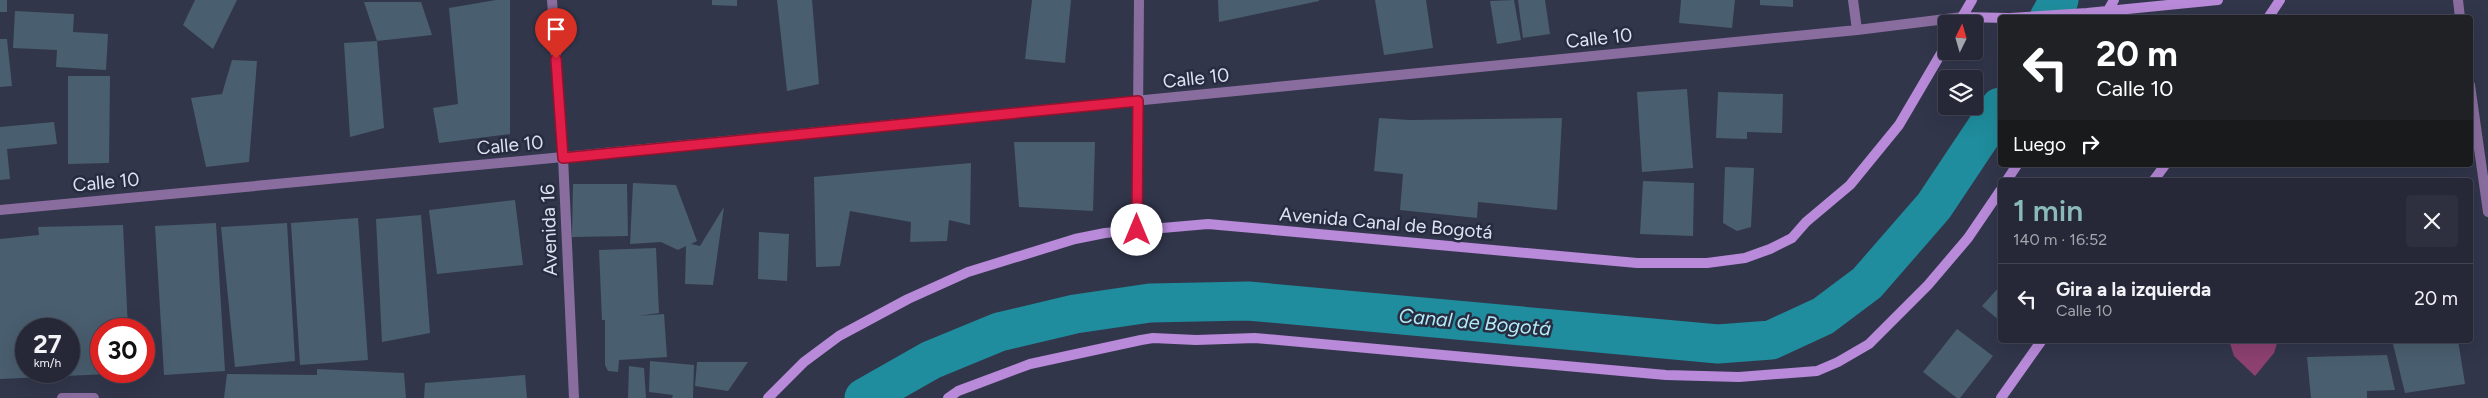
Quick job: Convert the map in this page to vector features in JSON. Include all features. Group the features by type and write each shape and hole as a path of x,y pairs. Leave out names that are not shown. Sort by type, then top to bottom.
{"main road":[{"path":"1963,15 1972,0"},
{"path":"2106,14 2114,0"},
{"name":"Calle 10","path":"2056,15 2106,14 2218,0"},
{"path":"2270,15 2280,0"},
{"name":"Calle 10","path":"1983,19 1998,18"},
{"name":"Avenida Canal de Bogotá","path":"768,398 804,362 839,336 908,299 968,272 1074,239 1137,230 1208,224 1637,263 1707,263 1745,258 1770,249 1792,238 1806,222 1850,185 1899,125 1938,59"},
{"path":"2009,178 2016,167"},
{"path":"2155,178 2164,167"},
{"path":"948,398 958,391 1030,364 1153,338 1196,340 1255,338 1666,375 1739,377 1817,371 1838,362 1869,344 1928,285 1968,238 1998,195"},
{"path":"2001,398 2040,343"}],"street":[{"name":"Avenida 16","path":"552,0 563,158 574,398"},
{"path":"1137,230 1139,0"},
{"path":"1854,0 1856,30"},
{"path":"2458,0 2460,15"},
{"name":"Calle 10","path":"0,210 563,158 1938,22"},
{"path":"2473,106 2488,212"},
{"path":"62,398 94,398"}],"shaded area":[{"path":"2230,343 2277,343 2274,353 2255,376 2234,356"}],"building":[{"path":"0,0 7,0 7,12 0,12"},
{"path":"195,0 237,0 213,49 183,25"},
{"path":"496,0 510,0 510,134 439,143 433,108 458,104 449,8"},
{"path":"712,0 737,0 737,6 712,5"},
{"path":"777,0 812,0 819,84 787,91"},
{"path":"1032,0 1071,0 1065,63 1025,59"},
{"path":"1218,0 1319,0 1319,1 1219,22"},
{"path":"1375,0 1426,0 1433,48 1384,55"},
{"path":"1514,0 1521,40 1497,44 1490,1"},
{"path":"1518,0 1545,0 1550,34 1523,38"},
{"path":"1681,0 1735,0 1732,28 1679,23"},
{"path":"1760,0 1793,0 1793,7 1760,5"},
{"path":"364,2 421,2 432,35 377,41"},
{"path":"15,11 74,14 73,32 108,34 106,70 56,67 57,50 13,48"},
{"path":"0,39 7,39 12,86 0,87"},
{"path":"377,41 384,128 350,137 344,43"},
{"path":"232,60 257,61 249,162 206,167 191,98 222,94"},
{"path":"68,76 110,76 109,163 68,164"},
{"path":"1687,89 1693,168 1642,172 1637,92"},
{"path":"1718,92 1783,94 1782,133 1747,132 1747,139 1716,138"},
{"path":"1379,118 1409,120 1562,118 1557,210 1478,202 1477,218 1400,210 1403,174 1374,171"},
{"path":"54,122 57,144 7,149 10,179 0,180 0,127"},
{"path":"1014,142 1095,142 1093,211 1019,207"},
{"path":"971,163 970,225 949,220 947,241 910,242 911,222 850,211 840,266 816,267 814,177"},
{"path":"1725,167 1754,168 1751,227 1737,231 1723,223"},
{"path":"1643,181 1694,183 1693,236 1640,234"},
{"path":"633,183 676,185 697,241 691,244 700,246 724,207 713,285 685,284 686,246 678,250 661,242 630,244"},
{"path":"573,184 627,184 628,236 572,237"},
{"path":"515,200 523,265 437,274 429,210"},
{"path":"421,215 430,333 382,342 376,219"},
{"path":"358,218 368,360 300,365 291,223"},
{"path":"216,223 225,371 164,375 155,226"},
{"path":"287,223 295,361 235,367 221,227"},
{"path":"123,225 127,318 90,318 90,375 80,375 80,318 15,318 15,378 0,379 0,239 39,235 38,227"},
{"path":"759,232 789,234 787,281 758,279"},
{"path":"656,248 659,313 638,316 664,314 667,357 619,360 618,372 608,371 605,365 605,320 602,320 599,250"},
{"path":"1998,288 1998,319 1982,306"},
{"path":"1957,329 1993,356 1960,398 1957,398 1923,372"},
{"path":"2458,343 2465,384 2405,393 2393,344"},
{"path":"2387,355 2395,390 2367,391 2367,398 2311,398 2307,357"},
{"path":"650,361 694,365 693,398 672,398 673,395 649,392"},
{"path":"697,362 748,362 728,391 695,386"},
{"path":"629,366 644,368 646,398 628,398"},
{"path":"317,369 404,373 406,398 224,398 227,374 317,375"},
{"path":"525,375 527,398 424,398 425,383"}],"waterway":[{"name":"Canal de Bogotá","path":"2051,15 2059,0"},
{"name":"Canal de Bogotá","path":"864,398 931,360 999,332 1075,314 1150,303 1248,301 1718,344 1771,340 1823,316 1867,283 1934,206 1998,110"}],"route":[{"path":"556,59 563,158 1138,101 1137,230"}]}
